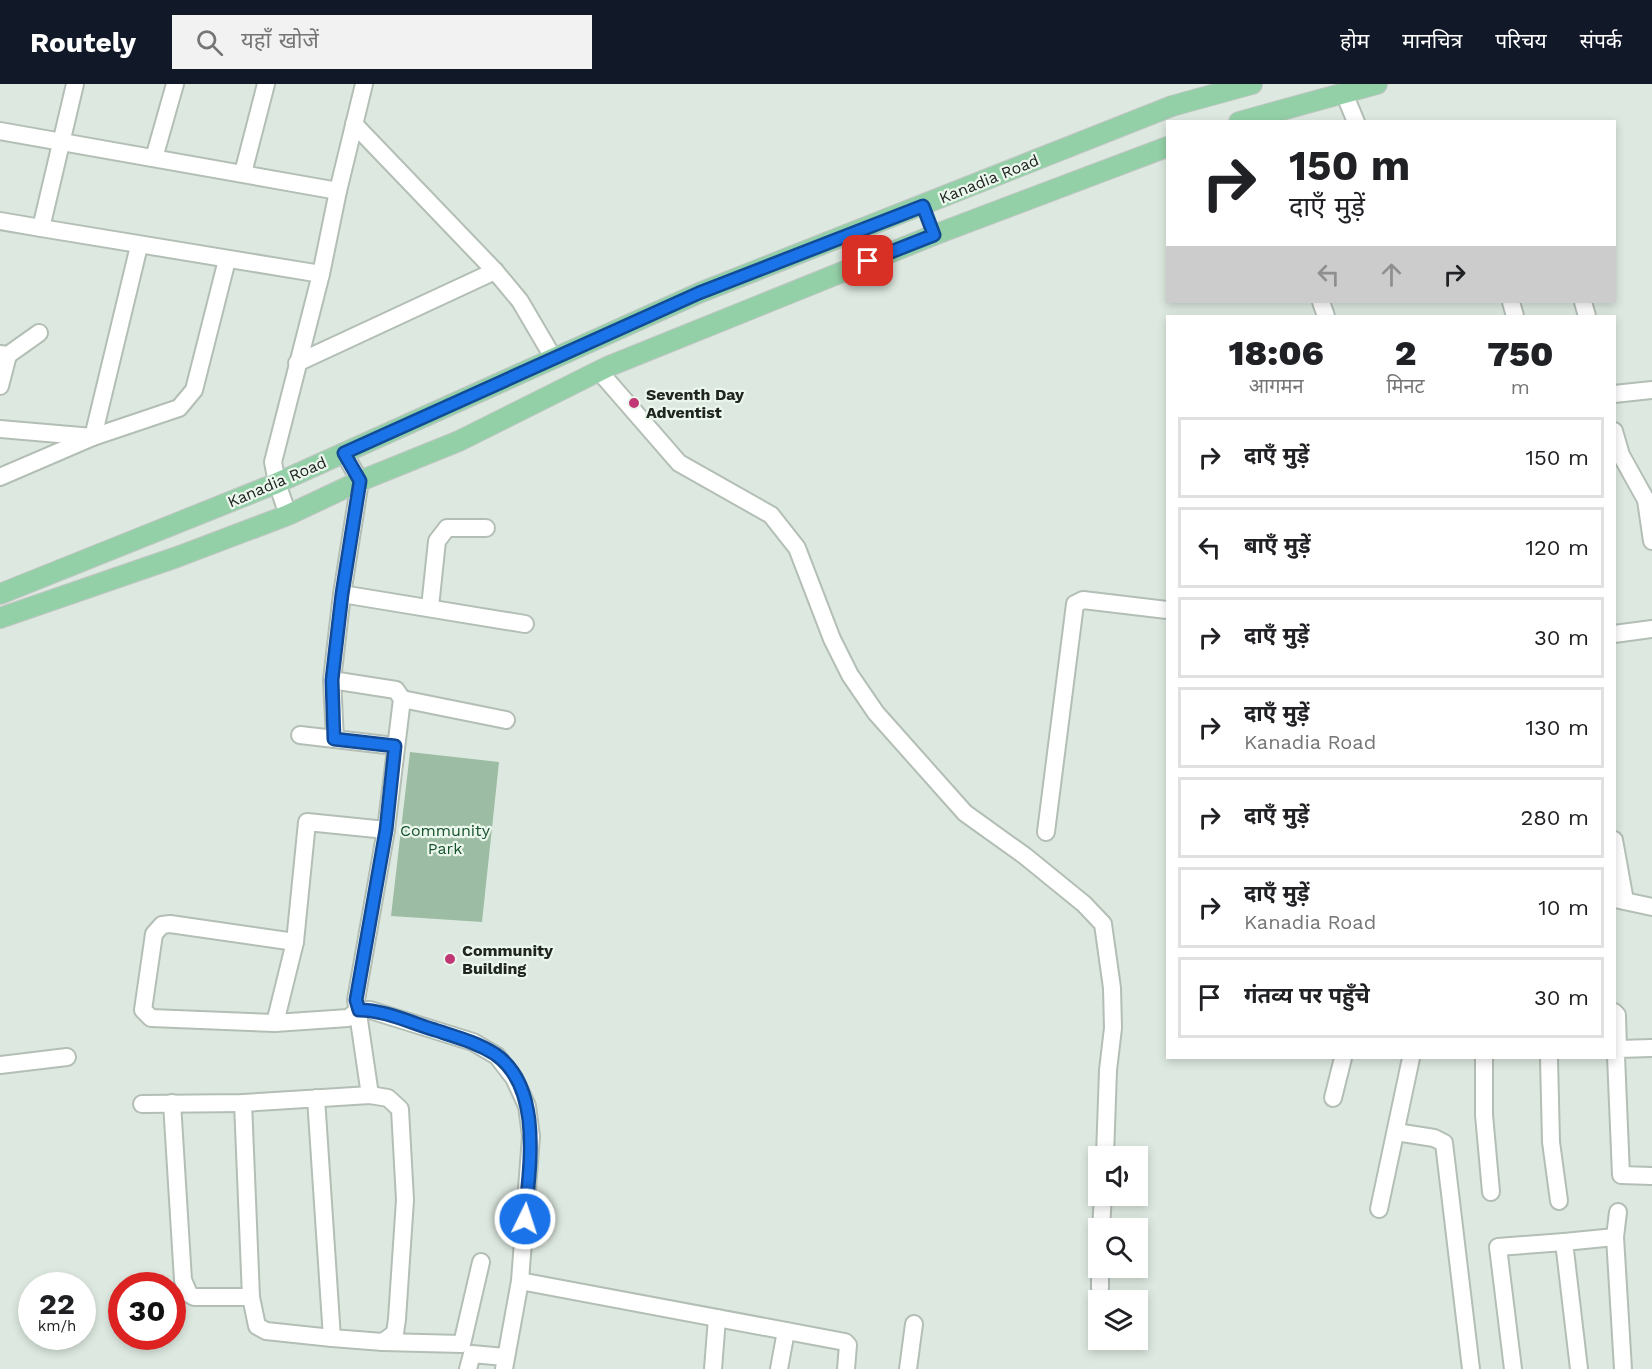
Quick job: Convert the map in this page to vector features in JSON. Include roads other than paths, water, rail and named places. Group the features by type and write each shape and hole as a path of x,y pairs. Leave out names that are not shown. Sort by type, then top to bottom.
{"main road":[{"name":"Kanadia Road","path":"0,594 277,483 699,293 1172,106 1252,84"},
{"path":"1248,120 1265,118 1377,84"},
{"path":"1230,90 1239,120"},
{"name":"Kanadia Road","path":"0,618 177,557 288,515 360,481 459,441 599,371 934,235 1166,147"},
{"path":"923,206 934,235"},
{"path":"167,527 177,557"}],"street":[{"path":"41,228 75,84"},
{"path":"154,158 175,84"},
{"path":"243,173 266,84"},
{"path":"288,515 277,483 273,462 321,274 364,84"},
{"path":"1344,93 1355,120"},
{"path":"354,124 495,271 520,301 554,359"},
{"path":"0,131 61,140 338,191"},
{"path":"0,221 139,246 321,274"},
{"path":"93,437 139,246"},
{"path":"0,477 93,437 179,408 194,390 227,260"},
{"path":"297,363 495,271"},
{"path":"0,387 4,354 39,333"},
{"path":"599,371 679,463 771,515 796,548 832,639 850,675 876,713 965,813 1025,856 1084,904 1103,924 1112,988 1113,1028 1108,1070 1105,1146"},
{"path":"1616,394 1652,390"},
{"path":"0,429 93,437"},
{"path":"1616,438 1621,455 1646,500 1652,541"},
{"path":"334,739 332,680 342,594 360,481 344,453"},
{"path":"429,607 437,541 441,533 447,528 486,528"},
{"path":"342,594 525,624"},
{"path":"1046,832 1076,604 1083,600 1166,610"},
{"path":"1616,634 1652,629"},
{"path":"332,680 396,690 402,699 386,830 356,1000 370,1095"},
{"path":"402,699 506,720"},
{"path":"300,735 395,746"},
{"path":"275,1023 295,942 307,822 386,830"},
{"path":"1616,864 1619,900 1652,907"},
{"path":"295,942 170,924 162,925 154,934 143,1010 151,1018 275,1023 348,1018 359,1010 382,1014 472,1042 497,1056 514,1078 527,1106 531,1136 520,1281 505,1363 472,1354 468,1369"},
{"path":"1616,1014 1620,1175 1652,1176"},
{"path":"1618,1049 1652,1048"},
{"path":"0,1065 67,1057"},
{"path":"1333,1098 1343,1059"},
{"path":"1379,1209 1411,1059"},
{"path":"1484,1059 1484,1115 1491,1192"},
{"path":"1549,1059 1551,1142 1559,1201"},
{"path":"141,1104 243,1103 370,1095 388,1098 400,1109 405,1200 397,1319 395,1333 383,1342"},
{"path":"316,1098 332,1338"},
{"path":"172,1103 183,1280 187,1291 194,1297 251,1297"},
{"path":"243,1103 251,1297 257,1326 266,1331 332,1338 462,1344 481,1262"},
{"path":"1396,1132 1434,1138 1444,1143 1471,1369"},
{"path":"1618,1212 1615,1237 1623,1369"},
{"path":"1513,1369 1498,1247 1615,1237"},
{"path":"1564,1242 1579,1369"},
{"path":"1100,1278 1100,1288"},
{"path":"520,1281 844,1342 848,1345 849,1353 846,1369"},
{"path":"713,1369 717,1317"},
{"path":"908,1369 914,1324"},
{"path":"779,1369 786,1331"}],"place":[{"name":"Seventh Day Adventist","path":"634,403"},
{"name":"Community Building","path":"450,959"}],"park label":[{"name":"Community Park","path":"445,839"}]}
